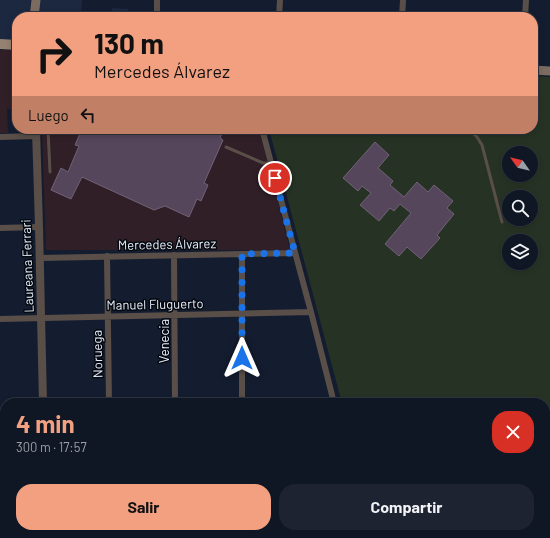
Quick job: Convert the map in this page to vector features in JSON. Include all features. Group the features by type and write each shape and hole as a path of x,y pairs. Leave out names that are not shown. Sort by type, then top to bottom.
{"main road":[{"path":"35,12 36,0"},
{"path":"0,44 12,45"},
{"path":"538,70 550,71"}],"street":[{"path":"157,12 158,0"},
{"path":"279,12 280,0"},
{"path":"402,12 403,0"},
{"path":"525,12 526,0"},
{"path":"0,137 22,134"},
{"name":"Laureana Ferrari","path":"36,134 43,398"},
{"path":"263,134 333,398"},
{"path":"0,228 39,227"},
{"name":"Mercedes Álvarez","path":"40,258 295,253"},
{"path":"242,254 242,398"},
{"name":"Venecia","path":"174,255 175,398"},
{"name":"Noruega","path":"107,256 109,398"},
{"name":"Manuel Fluguerto","path":"0,319 311,312"}],"lane":[{"path":"48,134 50,172"},
{"path":"474,134 482,145 502,222"},
{"path":"226,146 263,163 271,163"}],"shaded area":[{"path":"0,0 31,0 30,12 12,12 12,41 0,41"},
{"path":"39,0 82,0 81,12 38,12"},
{"path":"112,8 128,9 128,12 112,12"},
{"path":"0,50 12,50 12,109 7,109 8,133 0,133"},
{"path":"42,134 260,134 290,250 46,250"}],"green space":[{"path":"538,76 550,77 550,398 341,398 270,134 538,134"}],"building":[{"path":"80,134 222,134 220,138 223,140 204,183 208,185 201,201 197,199 189,217 165,206 154,210 82,177 71,199 51,190 61,168 68,172 79,146 75,145"},
{"path":"375,142 389,155 378,168 393,181 390,185 404,197 417,182 428,192 434,185 453,201 447,208 454,214 437,235 440,238 421,259 407,247 399,256 385,244 411,213 400,204 394,211 390,208 379,221 360,205 371,193 362,186 358,191 343,178"}],"route":[{"path":"242,358 242,254 295,253 275,178"}]}
